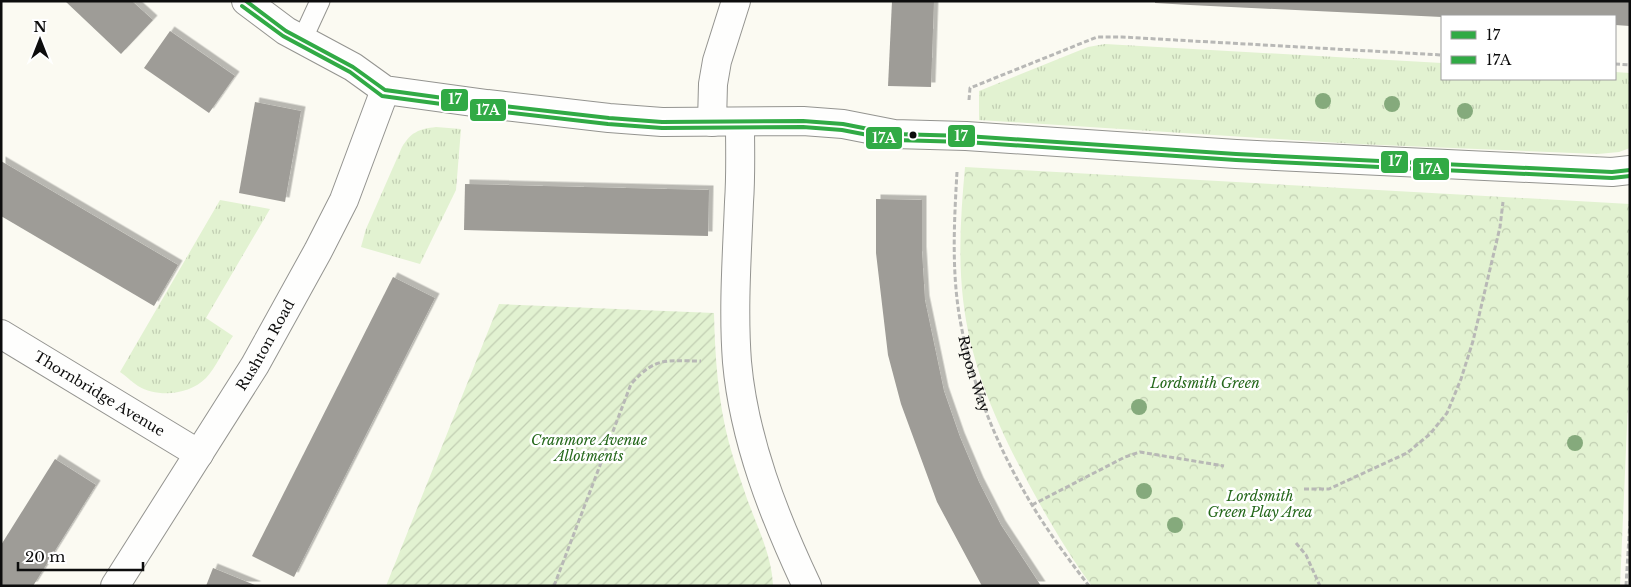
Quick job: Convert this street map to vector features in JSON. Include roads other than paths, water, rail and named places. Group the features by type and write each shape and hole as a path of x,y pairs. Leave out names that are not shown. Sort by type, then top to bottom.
{"street":[{"path":"246,1 286,31 353,67 385,90 609,118 662,122 803,121 843,124 894,134 966,136 1236,154 1612,172 1630,170"},
{"path":"712,122 713,84 717,61 736,1"},
{"name":"Rushton Road","path":"115,586 255,365 322,242 344,200 385,90"},
{"path":"740,122 740,202 735,274 737,361 743,404 755,451 773,505 807,586"},
{"name":"Thornbridge Avenue","path":"1,334 198,454"}],"lane":[{"path":"302,40 320,1"}],"park label":[{"name":"Lordsmith Green","path":"1205,383"},
{"name":"Cranmore Avenue Allotments","path":"589,448"},
{"name":"Lordsmith Green Play Area","path":"1260,504"}]}
